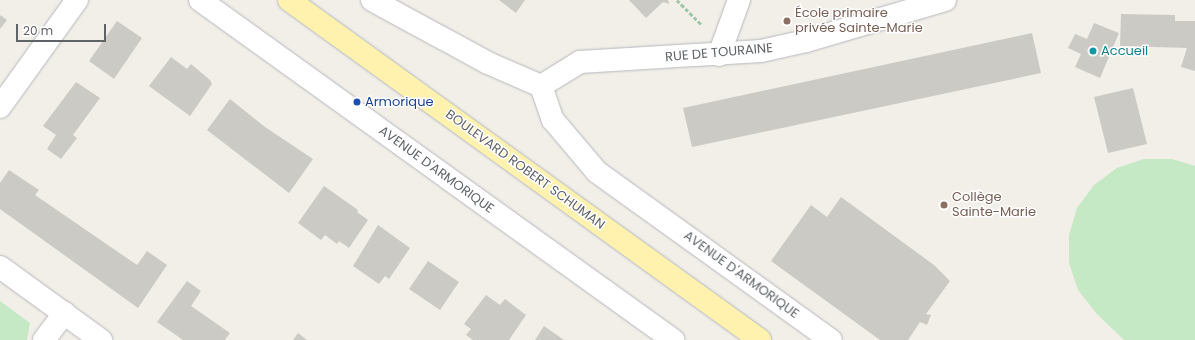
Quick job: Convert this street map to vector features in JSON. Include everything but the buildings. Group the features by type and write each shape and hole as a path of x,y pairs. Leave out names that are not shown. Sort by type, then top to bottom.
{"main road":[{"name":"BOULEVARD ROBERT SCHUMAN","path":"289,0 760,340"}],"street":[{"path":"0,106 77,0"},
{"name":"AVENUE D'ARMORIQUE","path":"200,0 674,340"},
{"path":"372,0 488,63 541,86"},
{"path":"714,55 739,0"},
{"name":"RUE DE TOURAINE","path":"541,86 580,62 761,51 806,42 945,0"},
{"name":"AVENUE D'ARMORIQUE","path":"541,86 553,120 597,172 831,340"},
{"path":"0,267 101,340"},
{"path":"44,340 64,313"}],"path":[{"path":"678,0 702,25 714,55"}],"green space":[{"path":"1144,159 1172,159 1195,166 1195,340 1124,340 1097,314 1078,290 1069,263 1069,235 1077,208 1094,185 1117,168"},
{"path":"0,301 30,323 27,340 0,340"}],"place":[{"name":"École primaire privée Sainte-Marie","path":"787,21"},
{"name":"Accueil","path":"1093,51"},
{"name":"Armorique","path":"357,102"},
{"name":"Collège Sainte-Marie","path":"944,205"}]}
